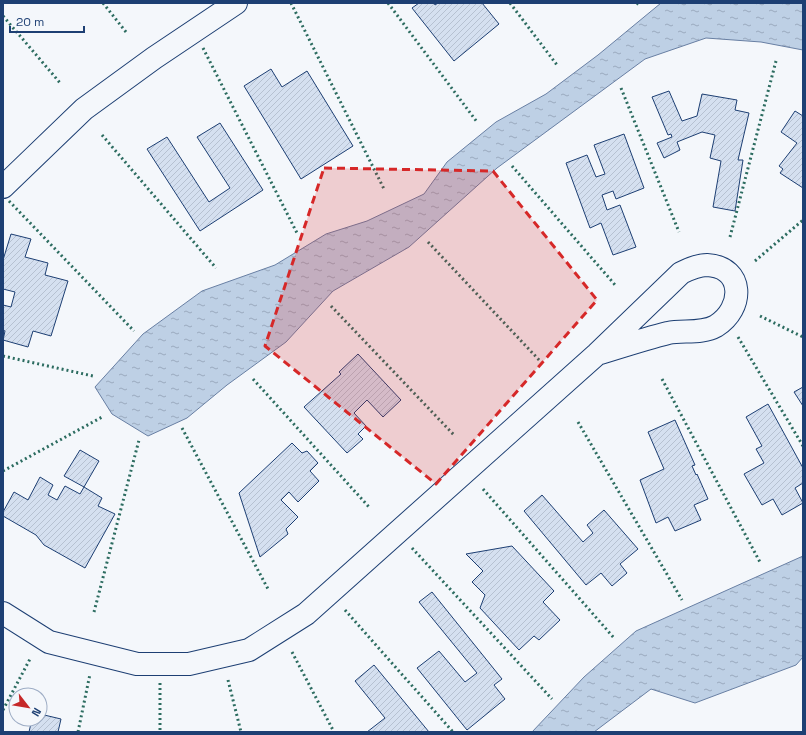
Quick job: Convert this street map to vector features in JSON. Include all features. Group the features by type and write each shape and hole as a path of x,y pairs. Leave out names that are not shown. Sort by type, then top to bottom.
{"street":[{"path":"3,187 84,109 154,58 236,3"},
{"path":"3,613 49,642 137,664 188,664 249,650 306,614 597,354 681,273 706,265 720,267 732,277 737,289 736,303 728,316 716,326 668,333 597,354"}],"highlighted area":[{"path":"324,168 493,171 597,300 436,484 265,346"}],"water":[{"path":"661,3 803,3 803,50 761,42 706,38 645,59 497,168 409,247 333,291 286,342 227,385 187,418 148,436 112,414 95,387 143,334 202,291 275,265 326,234 367,221 424,194 447,162 496,122 546,94 598,55"},
{"path":"803,556 803,657 796,665 695,703 651,689 594,732 532,732 584,677 636,631"}],"building":[{"path":"419,3 434,3 435,5 438,3 482,3 499,24 454,61 412,8"},
{"path":"271,69 282,87 307,71 353,146 301,179 244,86"},
{"path":"669,91 682,121 697,116 702,94 737,100 735,110 749,113 738,160 743,160 735,211 713,207 721,161 710,158 715,135 702,132 677,142 680,150 664,158 657,143 672,137 671,134 668,135 652,97"},
{"path":"795,111 803,116 803,188 780,173 783,169 779,166 797,143 781,132"},
{"path":"220,123 263,190 200,231 147,149 167,137 209,202 230,188 197,137"},
{"path":"624,134 644,188 616,199 613,191 602,195 607,210 620,205 636,247 613,255 601,223 590,228 566,163 587,155 596,177 605,174 594,145"},
{"path":"11,234 31,239 25,257 48,263 45,275 68,281 51,336 33,331 28,347 3,340 5,331 3,330 3,305 11,307 15,292 3,289 3,260"},
{"path":"358,354 401,400 383,417 367,400 354,413 366,426 358,434 363,439 347,453 304,407 341,374 339,372"},
{"path":"803,387 803,406 794,392"},
{"path":"768,404 803,468 803,483 795,488 803,503 782,515 773,499 762,505 744,474 764,463 756,449 762,446 746,417"},
{"path":"675,420 695,465 692,466 708,499 694,505 701,520 675,531 668,517 656,523 640,480 664,469 648,432"},
{"path":"292,443 302,453 307,451 318,463 310,471 319,481 298,502 289,492 281,500 298,517 286,529 288,534 260,557 239,493"},
{"path":"80,450 99,461 84,487 64,476"},
{"path":"40,477 53,485 48,495 57,500 65,486 80,494 84,487 102,498 98,506 115,514 85,568 44,545 36,535 3,516 3,512 14,492 28,500"},
{"path":"542,495 583,542 593,533 587,525 604,510 638,549 620,564 627,573 612,586 601,573 586,585 524,511"},
{"path":"512,546 554,591 543,602 560,620 539,640 534,636 519,650 480,608 485,595 472,582 483,571 466,554"},
{"path":"432,592 502,679 494,685 505,699 467,730 417,668 439,651 465,682 477,673 419,602"},
{"path":"374,665 429,732 367,732 385,718 355,681"},
{"path":"48,716 61,719 58,732 29,732 30,727 48,727"}],"hedge":[{"path":"103,3 126,32"},
{"path":"291,3 384,189"},
{"path":"388,3 477,122"},
{"path":"510,3 557,65"},
{"path":"3,16 61,84"},
{"path":"203,48 298,235"},
{"path":"730,237 776,61"},
{"path":"621,88 679,232"},
{"path":"102,135 216,268"},
{"path":"512,166 616,286"},
{"path":"9,201 134,331"},
{"path":"755,261 803,220"},
{"path":"428,242 541,362"},
{"path":"331,306 454,435"},
{"path":"760,316 803,337"},
{"path":"738,337 803,446"},
{"path":"3,356 93,376"},
{"path":"253,379 369,507"},
{"path":"662,379 761,564"},
{"path":"3,471 104,416"},
{"path":"578,422 682,600"},
{"path":"182,428 268,589"},
{"path":"94,612 139,440"},
{"path":"483,489 615,639"},
{"path":"412,548 552,699"},
{"path":"345,610 453,732"},
{"path":"292,652 334,732"},
{"path":"3,710 30,659"},
{"path":"78,732 90,674"},
{"path":"228,680 241,732"},
{"path":"160,683 160,732"}]}
